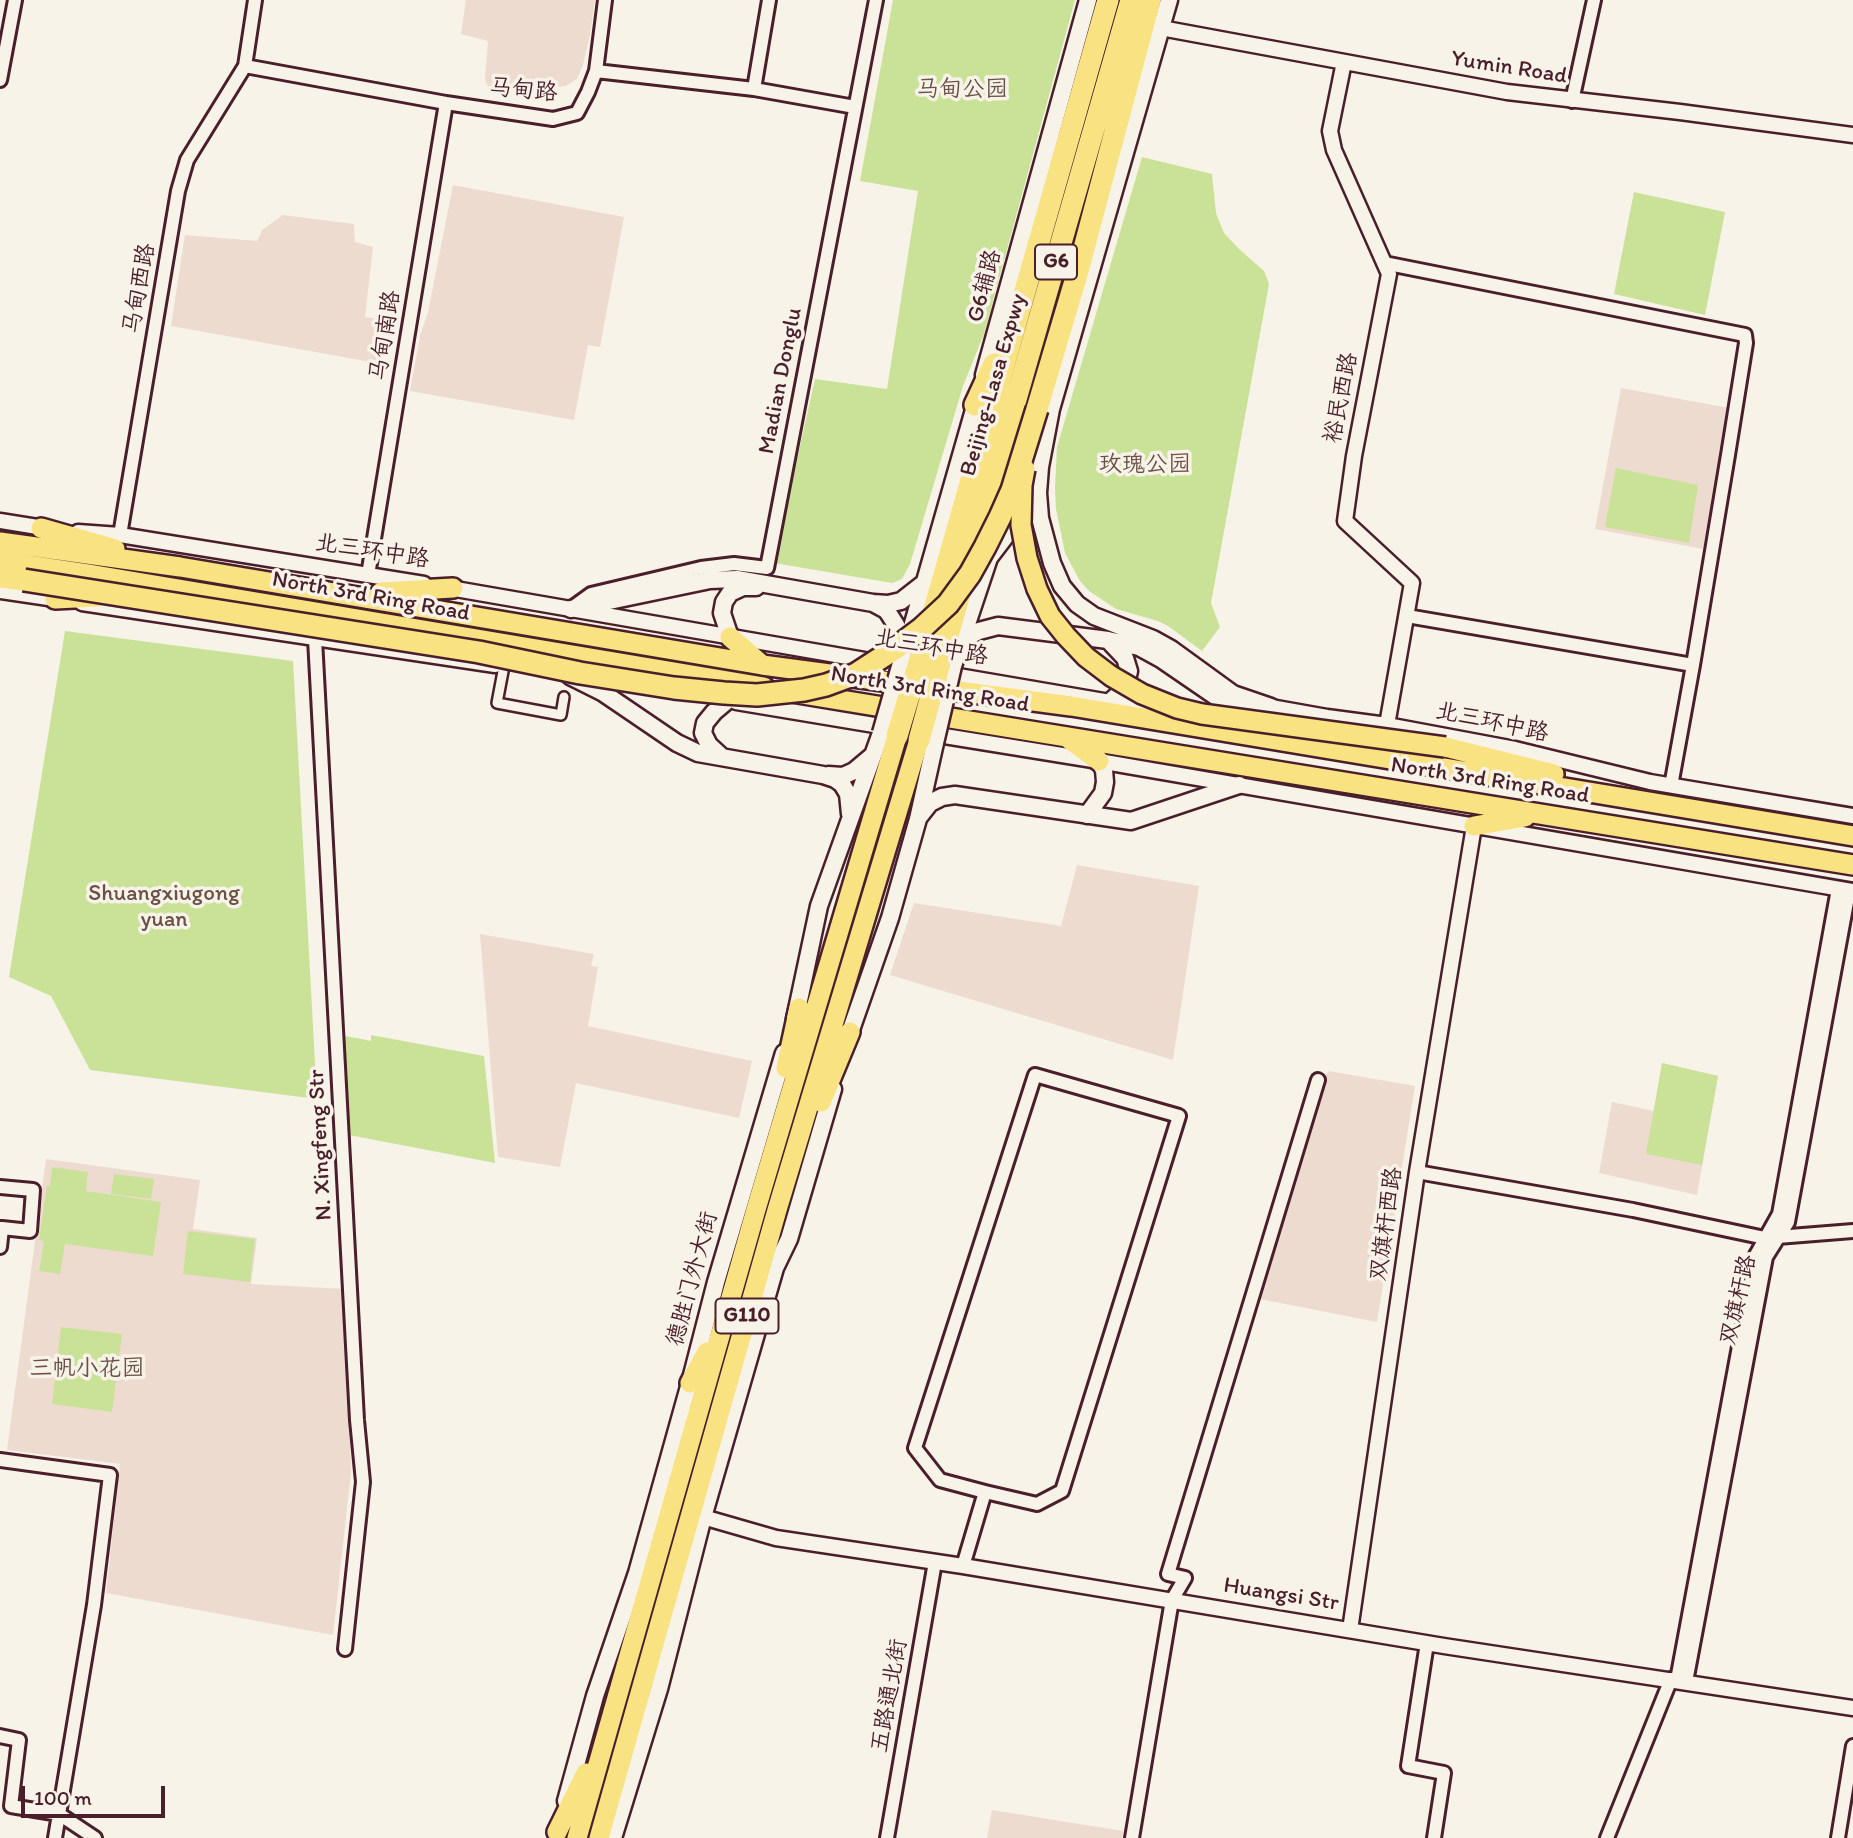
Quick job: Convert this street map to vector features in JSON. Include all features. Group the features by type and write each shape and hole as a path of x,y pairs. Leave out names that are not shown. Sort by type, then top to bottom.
{"highway":[{"name":"Beijing-Lasa Expwy","path":"934,655 990,495 1131,0"},
{"path":"1150,0 1022,485 1021,525 1027,558 1037,589 1050,616 1086,657 1111,676 1142,694 1177,708 1202,714 1446,747 1667,795"},
{"name":"Beijing-Lasa Expwy","path":"934,655 1102,1"},
{"path":"975,405 1022,305"},
{"path":"990,495 1044,409"},
{"path":"0,577 479,652 580,673 674,688 757,695 804,690 856,674 921,629 948,604 970,574 1000,517 1044,409"},
{"path":"41,528 180,567"},
{"name":"North 3rd Ring Road","path":"0,542 191,591 765,688 1853,865"},
{"name":"North 3rd Ring Road","path":"0,561 180,567 762,665 1070,706 1667,795 1853,836"},
{"path":"342,593 453,588"},
{"path":"55,599 191,591"},
{"path":"360,620 436,656"},
{"path":"730,636 762,665"},
{"name":"G6","path":"889,735 934,655"},
{"name":"G6","path":"927,741 934,655"},
{"path":"727,701 765,688"},
{"path":"1070,706 1110,702"},
{"name":"德胜门外大街","path":"599,1838 629,1734 889,735"},
{"path":"1066,737 1099,761"},
{"name":"德胜门外大街","path":"577,1838 725,1317 767,1208 927,741"},
{"path":"1474,826 1544,814"},
{"path":"767,1208 799,1008"},
{"path":"767,1208 850,1032"},
{"path":"690,1383 725,1317"},
{"path":"556,1835 607,1731"},
{"path":"612,1838 629,1734"}],"main road":[{"path":"1169,0 1044,409 1038,494 1040,518 1052,563 1062,586 1076,604 1094,616 1153,639 1171,649 1233,694 1271,707"},
{"name":"G6辅路","path":"934,655 924,583 975,405 1102,1"},
{"path":"934,655 973,604 989,558 1038,494"},
{"path":"571,609 710,580 737,579 888,604 901,601 924,583"},
{"path":"730,636 722,613 730,593 743,587 778,586"},
{"path":"873,603 886,610 896,625 934,655"},
{"path":"973,604 998,626"},
{"path":"934,655 979,631 998,626 1108,640 1139,648 1161,659 1231,707"},
{"path":"1108,640 1125,658 1129,671 1122,691 1110,702"},
{"path":"570,676 602,692 677,743 698,753 823,775 843,776 854,771 874,754"},
{"path":"721,756 709,745 703,733 705,723 727,701"},
{"name":"德胜门外大街","path":"556,1835 595,1696 637,1573 716,1282 799,1008 819,906 874,754 889,735"},
{"path":"612,1838 659,1689 703,1517 775,1268 789,1239 850,1032 890,918 918,819 929,767 927,741"},
{"path":"1087,815 1103,793 1104,770 1099,761"},
{"path":"929,767 941,785 955,795"},
{"path":"823,775 842,784 848,794 850,820"},
{"path":"918,819 930,803 955,795 1131,821 1239,785"}],"street":[{"path":"0,80 15,0"},
{"path":"245,66 255,0"},
{"path":"605,0 596,71 754,89 855,107"},
{"path":"754,89 769,0"},
{"name":"Madian Donglu","path":"571,609 591,594 701,568 734,564 767,568 876,0"},
{"path":"1572,101 1594,0"},
{"name":"Yumin Road","path":"1161,28 1507,92 1853,135"},
{"name":"裕民西路","path":"1344,62 1330,131 1334,150 1388,274 1354,456 1345,521 1412,583 1387,725"},
{"name":"马甸路","path":"245,66 446,103 553,119 577,113 589,92 596,71"},
{"name":"马甸西路","path":"120,536 178,191 187,160 245,66"},
{"name":"马甸南路","path":"368,575 446,103"},
{"path":"1384,263 1745,335 1746,343 1693,665 1667,795"},
{"name":"北三环中路","path":"0,521 120,536 453,588 1110,702 1271,707 1327,718 1387,725 1516,749 1667,795 1853,813"},
{"path":"0,591 570,676 1099,761 1847,890 1779,1213 1772,1238 1756,1255 1678,1680 1607,1838"},
{"path":"1407,616 1693,665"},
{"name":"N. Xingfeng Str","path":"314,639 357,1420 363,1482 345,1649"},
{"path":"504,666 497,703 561,715 564,697"},
{"name":"双旗杆西路","path":"1350,1630 1417,1172 1474,826"},
{"path":"1035,1075 1179,1116 1062,1491 1037,1504 985,1492 940,1480 915,1448 1035,1075"},
{"path":"1132,1838 1172,1600 1185,1578 1168,1574 1318,1080"},
{"path":"1417,1172 1633,1210 1772,1238 1853,1231"},
{"path":"0,1187 33,1190 30,1231 1,1228 0,1247"},
{"path":"0,1460 110,1475 94,1605 55,1838"},
{"path":"962,1566 985,1492"},
{"name":"Huangsi Str","path":"703,1517 776,1538 1427,1643 1853,1708"},
{"name":"五路通北街","path":"887,1838 935,1562"},
{"path":"1427,1643 1408,1766 1444,1773 1434,1838"},
{"path":"0,1736 19,1740 11,1805 59,1814 95,1838"},
{"path":"1838,1838 1853,1746"}],"shaded area":[{"path":"466,0 595,0 590,35 577,79 566,86 530,91 494,91 487,85 485,78 488,41 461,34"},
{"path":"453,185 624,217 600,347 588,345 574,420 410,391"},
{"path":"283,215 354,224 355,242 373,247 365,317 390,321 382,364 171,326 185,235 257,241 262,230"},
{"path":"1621,388 1729,408 1703,549 1595,529"},
{"path":"1077,865 1199,886 1173,1060 890,975 914,903 1061,926"},
{"path":"480,934 594,954 591,966 598,967 588,1026 752,1061 739,1118 576,1083 560,1167 498,1157"},
{"path":"1662,1063 1718,1076 1697,1195 1599,1173 1612,1102 1654,1111"},
{"path":"1329,1071 1415,1086 1377,1322 1260,1299 1323,1078"},
{"path":"46,1159 200,1180 193,1229 257,1238 251,1284 345,1289 351,1473 333,1635 106,1593 120,1464 7,1450"},
{"path":"992,1810 1123,1831 1122,1838 987,1838"}],"green space":[{"name":"马甸公园","path":"893,0 1075,0 984,334 963,386 910,564 902,579 892,583 774,563 815,379 887,389 918,191 860,181"},
{"name":"玫瑰公园","path":"1142,157 1212,174 1216,213 1224,233 1264,271 1269,284 1211,603 1220,627 1202,651 1168,626 1116,609 1089,591 1080,581 1065,553 1056,509 1057,447"},
{"path":"1634,192 1725,212 1705,315 1614,294"},
{"path":"1616,468 1698,485 1689,543 1605,527"},
{"name":"Shuangxiugong yuan","path":"65,631 293,661 317,1099 90,1070 51,996 9,977"},
{"path":"341,1035 371,1041 371,1035 484,1056 495,1163 349,1135"},
{"path":"1662,1063 1718,1076 1702,1165 1646,1154"},
{"path":"52,1167 88,1172 86,1191 161,1202 153,1256 65,1244 60,1274 39,1271 44,1241 39,1240"},
{"path":"114,1174 154,1179 151,1199 111,1194"},
{"path":"188,1231 255,1239 250,1282 183,1274"},
{"name":"三帆小花园","path":"61,1327 122,1334 112,1412 52,1404"}]}
